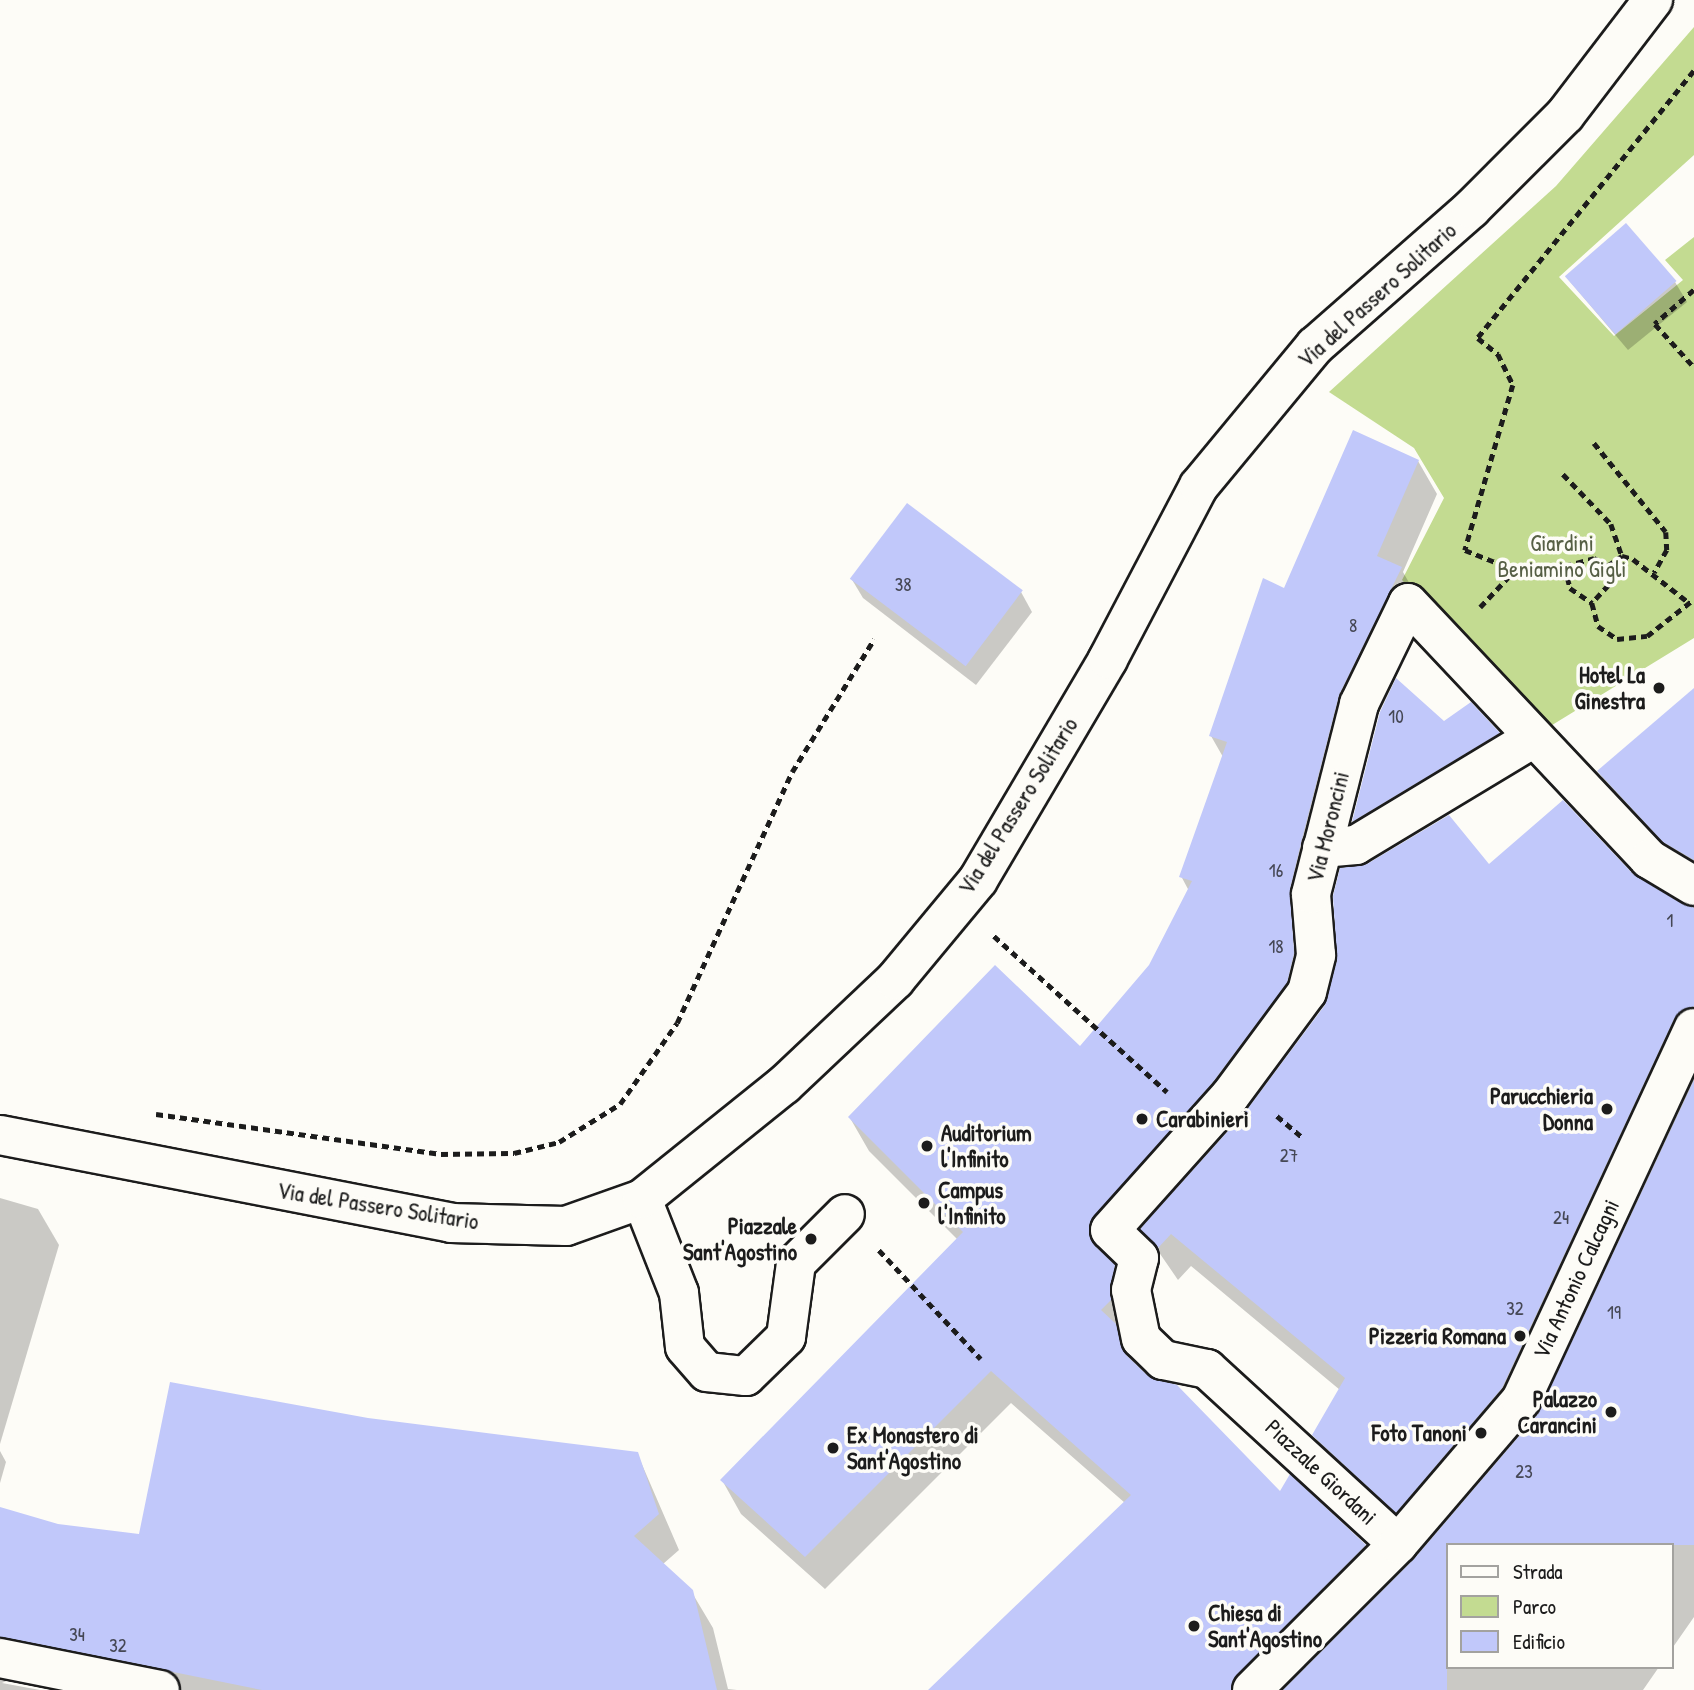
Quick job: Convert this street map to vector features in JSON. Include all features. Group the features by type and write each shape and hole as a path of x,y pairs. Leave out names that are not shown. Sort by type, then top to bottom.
{"street":[{"name":"Via del Passero Solitario","path":"0,1135 451,1223 566,1226 642,1199 784,1085 895,980 958,903 1108,659 1199,486 1315,346 1471,209 1566,115 1653,0"},
{"name":"Via Moroncini","path":"1244,1400 1207,1369 1163,1360 1141,1339 1131,1290 1139,1258 1110,1230 1204,1125 1307,992 1316,955 1311,894 1359,704 1408,603 1532,739 1649,859 1694,886"},
{"path":"1322,848 1356,845 1532,739"},
{"name":"Via Antonio Calcagni","path":"1252,1690 1398,1544 1521,1400 1694,1028"},
{"path":"642,1199 679,1293 685,1347 707,1372 746,1376 786,1337 796,1263 845,1214"},
{"name":"Piazzale Giordani","path":"1244,1400 1398,1544"},
{"path":"0,1658 160,1690"}],"path":[{"path":"1607,566 1594,558 1565,566 1514,569 1465,550 1513,385 1498,354 1478,338 1694,71"},
{"path":"1694,290 1655,324 1694,367"},
{"path":"1594,443 1666,532 1667,550 1654,573"},
{"path":"1563,474 1611,524 1622,556 1654,573 1688,602"},
{"path":"1607,566 1622,556"},
{"path":"1565,566 1570,588 1592,603 1598,626 1617,639 1647,636 1694,599"},
{"path":"1592,603 1609,585 1607,566"},
{"path":"148,1117 161,1112 441,1154 514,1153 559,1142 620,1104 677,1023 792,772 874,639"},
{"path":"958,903 1204,1125"},
{"path":"845,1214 981,1359"}],"green space":[{"name":"Giardini Beniamino Gigli","path":"1694,27 1694,155 1559,277 1614,336 1683,280 1665,260 1694,237 1694,638 1544,730 1402,580 1444,498 1414,448 1329,392 1556,186"}],"building":[{"path":"1626,223 1677,281 1615,334 1565,276"},
{"path":"1353,430 1419,460 1377,556 1402,567 1339,695 1302,839 1290,889 1294,953 1287,983 1213,1082 1089,1226 1094,1245 1115,1265 1111,1300 1101,1310 1116,1324 1126,1355 1148,1376 1177,1385 1280,1491 1290,1474 1366,1545 1237,1675 1231,1690 928,1690 1131,1495 991,1371 805,1557 720,1480 963,1232 848,1117 995,965 1080,1046 1149,965 1192,881 1179,877 1227,742 1209,736 1263,578 1284,588"},
{"path":"907,503 1023,590 966,666 850,579"},
{"path":"1396,678 1444,721 1471,702 1500,733 1352,822 1380,712"},
{"path":"1694,688 1694,860 1663,842 1597,771"},
{"path":"1563,800 1633,874 1694,908 1694,1006 1674,1019 1502,1388 1396,1513 1312,1435 1345,1378 1171,1234 1158,1248 1140,1229 1246,1111 1325,1005 1337,960 1333,896 1340,868 1367,864 1449,815 1489,864"},
{"name":"Palazzo Carancini","path":"1694,1080 1694,1545 1446,1543 1447,1690 1283,1690 1414,1559 1538,1414"},
{"path":"170,1382 368,1418 638,1452 659,1514 634,1536 693,1590 717,1690 262,1690 0,1637 0,1507 58,1524 139,1534"}],"place":[{"name":"Hotel La Ginestra","path":"1659,688"},
{"name":"Parucchieria Donna","path":"1607,1109"},
{"name":"Carabinieri","path":"1142,1119"},
{"name":"Auditorium l'Infinito","path":"927,1146"},
{"name":"Campus l'Infinito","path":"924,1203"},
{"name":"Piazzale Sant'Agostino","path":"811,1239"},
{"name":"Pizzeria Romana","path":"1520,1336"},
{"name":"Palazzo Carancini","path":"1611,1412"},
{"name":"Foto Tanoni","path":"1481,1433"},
{"name":"Ex Monastero di Sant'Agostino","path":"833,1448"},
{"name":"Chiesa di Sant'Agostino","path":"1194,1626"}]}
